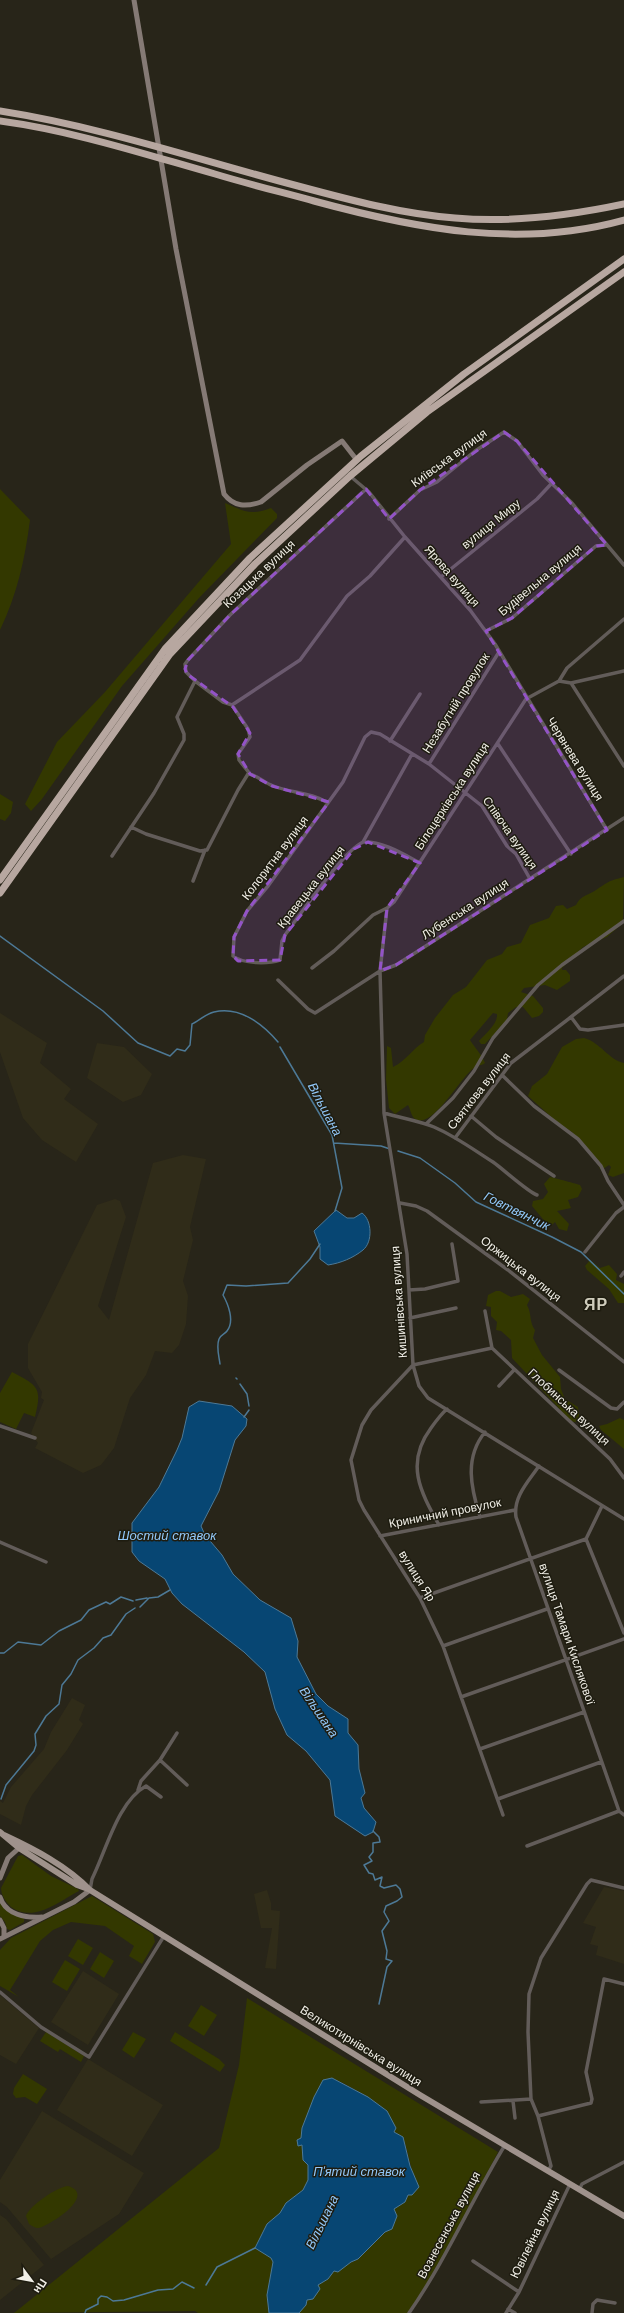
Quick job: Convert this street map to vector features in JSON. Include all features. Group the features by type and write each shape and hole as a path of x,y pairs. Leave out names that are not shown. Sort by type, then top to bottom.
{"highway":[{"path":"0,111 58,121 349,200 417,214 457,218 528,219 565,216 624,204"},
{"path":"0,121 78,136 338,208 406,224 456,232 493,236 538,236 586,230 624,220"},
{"path":"0,880 165,649 250,558 356,459 464,374 624,259"},
{"path":"0,893 170,654 255,564 350,476 427,412 624,272"}],"main road":[{"name":"Великотирнівська вулиця","path":"2,1833 26,1845 80,1880 90,1890"},
{"name":"Великотирнівська вулиця","path":"2,1833 19,1848 77,1885 90,1890 357,2056 624,2216"},
{"path":"19,1848 26,1845"}],"street":[{"path":"134,0 165,185 224,494 228,499 238,505 252,505 261,502 342,441 356,459"},
{"name":"Київська вулиця","path":"389,519 420,490 437,482 475,451 504,432 517,441 552,483"},
{"name":"Ярова вулиця","path":"350,476 366,489 389,519 441,577 486,631 526,699"},
{"path":"552,483 571,502 624,565"},
{"name":"вулиця Миру","path":"441,577 537,499 552,483"},
{"name":"Козацька вулиця","path":"328,803 316,797 272,786 250,774 239,760 238,754 248,740 250,733 232,705 223,702 195,681 186,672 185,664 230,615 366,489"},
{"path":"232,705 300,660 347,596 370,576 405,537"},
{"name":"Будівельна вулиця","path":"486,631 512,618 596,546 602,544 607,545"},
{"path":"624,619 567,668 559,681 571,683 623,671 624,676"},
{"name":"Незабутній провулок","path":"429,764 499,652"},
{"path":"112,856 154,793 184,740 184,734 178,717 195,681"},
{"name":"Білоцерківська вулиця","path":"312,968 334,951 373,914 387,908 394,902 526,699 559,681"},
{"path":"571,683 624,766"},
{"path":"390,741 420,694"},
{"name":"Червнева вулиця","path":"526,699 607,830"},
{"name":"Співоча вулиця","path":"376,732 429,764 482,806 507,846 516,854 530,879"},
{"name":"Колоритна вулиця","path":"281,953 280,960 274,962 238,961 232,956 234,936 247,911 268,886 343,782 365,737 376,732"},
{"path":"498,744 570,854"},
{"name":"Кравецька вулиця","path":"281,953 285,935 330,876 354,849 363,842 412,754"},
{"path":"193,881 205,850 210,846 246,776 250,774"},
{"name":"Лубенська вулиця","path":"278,980 308,1010 316,1014 380,971 402,961 624,818"},
{"path":"131,827 146,834 200,851 205,850"},
{"path":"363,842 373,843 400,852 420,863"},
{"name":"Кишинівська вулиця","path":"387,908 380,971 384,1113 400,1203 407,1254 413,1365 419,1386 424,1395 624,1519"},
{"path":"426,1124 453,1098 474,1071 495,1034 538,985 562,965 624,921"},
{"name":"Святкова вулиця","path":"537,1195 530,1192 519,1180 495,1163 455,1138 517,1057 624,976"},
{"path":"571,1017 580,1029 588,1030 624,1025"},
{"path":"502,1075 534,1106 578,1139 601,1166 610,1185 624,1206 616,1213 585,1252"},
{"path":"384,1113 426,1124 455,1138"},
{"path":"471,1116 496,1137 554,1176"},
{"name":"Оржицька вулиця","path":"400,1203 416,1206 427,1211 508,1270 624,1362"},
{"path":"409,1290 425,1289 458,1281 452,1244"},
{"path":"621,1276 624,1272"},
{"path":"410,1318 456,1308"},
{"path":"413,1365 492,1348 485,1311"},
{"name":"Глобинська вулиця","path":"492,1348 610,1459 624,1478"},
{"name":"вулиця Яр","path":"413,1365 371,1410 362,1425 351,1460 359,1500 420,1598 444,1646 503,1815"},
{"name":"Глобинська вулиця","path":"499,1386 514,1370"},
{"path":"558,1370 614,1409 619,1408 624,1402"},
{"path":"439,1525 421,1490 417,1477 416,1460 427,1433 447,1409"},
{"path":"0,1426 35,1438"},
{"path":"480,1517 472,1484 471,1464 476,1445 485,1432"},
{"path":"515,1510 518,1497 539,1466"},
{"path":"420,1598 586,1539 602,1506"},
{"name":"Криничний провулок","path":"380,1536 515,1510"},
{"name":"вулиця Тамари Кислякової","path":"515,1510 530,1560 619,1811"},
{"path":"586,1539 624,1633"},
{"path":"0,1542 46,1562"},
{"path":"444,1646 547,1609"},
{"path":"461,1697 624,1639"},
{"path":"480,1749 584,1712"},
{"path":"2,1938 80,1898 90,1890 92,1879 125,1805 138,1790 141,1781 160,1760 177,1733"},
{"path":"160,1760 188,1785"},
{"path":"498,1799 601,1762"},
{"path":"138,1790 146,1786 161,1797"},
{"path":"527,1846 619,1811 624,1815"},
{"path":"0,1878 8,1858 19,1848"},
{"path":"548,2171 551,2166 538,2116 531,2099 528,2032 529,1994 542,1958 587,1884 591,1880 597,1880 624,1888"},
{"path":"0,1897 5,1906 15,1914 27,1917 45,1917"},
{"path":"0,1920 4,1928 0,1944"},
{"path":"0,1992 41,2027 89,2057 164,1936"},
{"path":"538,2116 588,2105 592,2101 586,2072 604,1979 624,1984"},
{"path":"481,2102 531,2099"},
{"path":"513,2101 515,2118"},
{"name":"Вознесенська вулиця","path":"409,2313 445,2258 483,2182 505,2145"},
{"name":"Ювілейна вулиця","path":"579,2190 582,2184 624,2162"},
{"name":"Ювілейна вулиця","path":"507,2311 519,2292 570,2184"},
{"name":"Ювілейна вулиця","path":"473,2261 519,2292"},
{"path":"592,2313 593,2304 597,2300 616,2303"},
{"path":"507,2311 515,2313"}],"highlighted area":[{"path":"504,432 517,441 607,545 596,546 512,618 486,631 607,830 396,965 380,971 387,908 420,863 368,842 354,849 285,935 280,960 238,961 233,956 234,937 247,911 329,802 272,786 250,774 238,754 250,733 233,707 187,674 185,669 188,660 230,615 366,489 389,519 420,490"}],"shaded area":[{"path":"0,1013 47,1043 40,1063 71,1089 64,1099 98,1124 76,1162 42,1140 23,1118 0,1052"},
{"path":"97,1043 124,1047 152,1074 141,1095 123,1102 87,1078"},
{"path":"183,1155 206,1159 190,1227 193,1240 183,1281 188,1296 186,1324 179,1345 172,1353 155,1351 146,1375 130,1398 114,1448 101,1465 83,1473 35,1448 38,1443 31,1433 44,1400 41,1398 42,1392 28,1368 28,1344 97,1205 115,1199 120,1201 126,1217 98,1306 109,1320 153,1163"},
{"path":"72,1698 85,1705 79,1720 83,1724 67,1750 32,1795 26,1806 21,1825 0,1814 0,1801 3,1803 11,1787 44,1749 51,1732"},
{"path":"604,1887 624,1891 624,1964 596,1955 598,1946 590,1944 596,1927 583,1923"},
{"path":"267,1890 271,1903 271,1910 280,1911 276,1969 265,1968 272,1928 261,1928 254,1894"},
{"path":"83,1971 119,1994 88,2045 51,2022"},
{"path":"0,1995 39,2028 16,2064 0,2055"},
{"path":"88,2059 163,2105 132,2156 57,2110"},
{"path":"42,2111 144,2173 119,2214 51,2259 7,2207 0,2202 0,2180"},
{"path":"0,2215 6,2219 44,2265 0,2300"}],"green space":[{"path":"0,489 30,520 20,576 11,604 0,630"},
{"path":"225,503 247,512 258,512 271,508 277,514 277,518 199,598 122,686 42,799 31,811 25,804 57,742 105,692 231,544"},
{"path":"0,794 13,802 11,813 5,821 0,819"},
{"path":"624,877 623,923 607,937 583,947 562,968 562,970 566,970 570,975 570,981 557,990 545,985 524,988 521,992 533,996 543,1008 543,1012 539,1016 532,1018 523,1007 516,1007 508,1013 507,1020 485,1044 481,1044 479,1041 491,1029 497,1018 497,1014 493,1013 470,1040 485,1063 475,1067 469,1073 432,1116 424,1120 417,1120 412,1116 408,1105 395,1114 389,1108 386,1079 387,1046 391,1048 393,1067 402,1062 424,1042 425,1035 435,1018 453,995 466,987 487,960 502,954 507,947 521,943 530,925 549,918 556,906 563,905 567,909 576,905 582,897 593,892 606,883"},
{"path":"584,1038 595,1043 614,1058 624,1063 624,1173 613,1177 608,1175 611,1167 609,1165 603,1169 600,1169 597,1161 572,1132 557,1122 528,1096 532,1086 547,1074 562,1047 576,1039"},
{"path":"550,1177 580,1185 582,1189 578,1197 568,1200 571,1208 557,1211 569,1224 567,1231 559,1229 555,1222 551,1226 547,1224 532,1206 533,1201 543,1199 548,1192 544,1184"},
{"path":"590,1260 600,1268 609,1265 617,1274 616,1280 624,1284 624,1303 618,1303 609,1289 587,1270 585,1266"},
{"path":"496,1291 500,1291 511,1297 523,1294 530,1299 527,1305 535,1330 533,1338 542,1355 560,1377 561,1389 565,1399 578,1407 580,1421 574,1422 570,1420 512,1358 511,1340 501,1331 496,1330 497,1322 491,1316 491,1307 486,1306 488,1295"},
{"path":"12,1372 33,1385 38,1394 35,1417 24,1413 16,1429 0,1422 0,1393"},
{"path":"620,1418 624,1420 624,1449 601,1430 599,1426"},
{"path":"22,1855 51,1876 78,1889 79,1891 46,1909 37,1912 28,1913 11,1907 4,1898 1,1888 18,1856"},
{"path":"92,1896 153,1934 155,1942 142,1964 129,1956 134,1946 105,1926 71,1922 53,1930 40,1941 10,1990 19,1997 0,1986 0,1950 11,1938"},
{"path":"0,1902 6,1910 24,1918 24,1922 10,1930 7,1929 5,1922 0,1916"},
{"path":"78,1939 93,1948 83,1965 68,1956"},
{"path":"100,1952 114,1961 104,1978 90,1969"},
{"path":"65,1960 80,1969 67,1991 52,1982"},
{"path":"247,1998 498,2152 452,2241 409,2313 299,2313 318,2285 328,2279 334,2271 358,2259 385,2231 394,2209 405,2202 415,2182 405,2143 394,2132 387,2111 368,2097 332,2078 323,2080 314,2097 302,2128 303,2159 308,2165 308,2180 303,2190 286,2203 280,2213 267,2224 255,2248 271,2258 273,2262 267,2295 269,2313 198,2313 195,2311 14,2313 219,2148 239,2065"},
{"path":"201,2005 217,2015 204,2036 188,2026"},
{"path":"46,2032 84,2056 81,2062 60,2049 58,2052 40,2041"},
{"path":"133,2032 146,2039 134,2058 122,2050"},
{"path":"175,2032 219,2059 225,2065 220,2072 170,2041"},
{"path":"23,2074 47,2089 37,2104 25,2097 16,2098 13,2094 14,2088"},
{"path":"68,2186 76,2190 77,2196 74,2203 68,2210 60,2217 38,2228 29,2224 26,2216 32,2208 51,2193"}],"water":[{"path":"336,1210 347,1218 354,1218 362,1213 368,1221 370,1237 366,1246 359,1253 347,1260 328,1265 320,1259 320,1247 314,1231"},
{"name":"Шостий ставок","path":"199,1401 232,1406 247,1419 246,1426 235,1440 219,1491 201,1526 205,1535 222,1555 233,1574 260,1600 291,1618 298,1641 297,1657 316,1694 328,1706 348,1719 348,1733 358,1745 359,1769 365,1793 361,1798 364,1808 376,1822 373,1832 365,1836 335,1816 330,1780 306,1751 287,1735 275,1709 265,1672 244,1652 182,1604 172,1593 165,1579 139,1561 132,1552 132,1523 159,1487 182,1438 189,1407"},
{"name":"П'ятий ставок","path":"332,2078 368,2097 387,2111 396,2128 394,2132 403,2137 410,2166 419,2187 412,2195 408,2195 405,2202 394,2209 397,2216 392,2229 385,2232 358,2259 351,2262 338,2272 334,2271 328,2279 318,2285 320,2289 313,2299 307,2300 306,2305 299,2313 269,2313 267,2295 273,2262 271,2258 255,2248 267,2224 280,2213 286,2203 303,2190 308,2180 308,2165 303,2160 302,2145 298,2146 297,2140 301,2138 302,2128 314,2097 323,2080"}],"waterway":[{"name":"Вільшана","path":"0,936 103,1011 138,1043 170,1056 177,1049 185,1051 190,1045 192,1024 214,1012 232,1011 241,1014 265,1028 278,1042"},
{"name":"Вільшана","path":"280,1047 332,1135 342,1188 335,1211"},
{"name":"Говтвянчик","path":"334,1143 381,1146 390,1149"},
{"name":"Говтвянчик","path":"398,1151 420,1158 455,1183 476,1202 581,1252 624,1294"},
{"name":"Вільшана","path":"220,1364 218,1342 220,1336 227,1331 231,1318 229,1308 223,1295 227,1285 246,1286 288,1283 310,1259 320,1244"},
{"name":"Вільшана","path":"240,1384 247,1394 249,1406"},
{"name":"Вільшана","path":"244,1417 249,1410"},
{"path":"140,1607 149,1598 158,1597 170,1590"},
{"path":"0,1653 4,1653 18,1642 41,1645 59,1631 81,1620 89,1610 106,1602 110,1604 121,1597 133,1601"},
{"path":"136,1600 147,1598"},
{"path":"1,1799 6,1785 34,1751 36,1745 35,1734 46,1716 59,1704 62,1685 71,1674 78,1660 94,1648 103,1638 111,1635 126,1614 135,1608"},
{"name":"Вільшана","path":"373,1831 379,1837 380,1842 373,1843 373,1852 369,1857 372,1861 364,1865 369,1873 373,1874 375,1880 382,1877 380,1886 384,1888 396,1885 400,1889 402,1897 386,1906 384,1912 389,1921 382,1931 387,1951 386,1959 392,1961 387,1967 379,2004"},
{"path":"206,2285 217,2267 255,2248"},
{"path":"85,2313 86,2310 98,2304 98,2299 101,2296 107,2297 113,2301 124,2300 158,2290 173,2289 182,2282 194,2288"}],"district":[{"name":"ЯР","path":"596,1304"}]}
